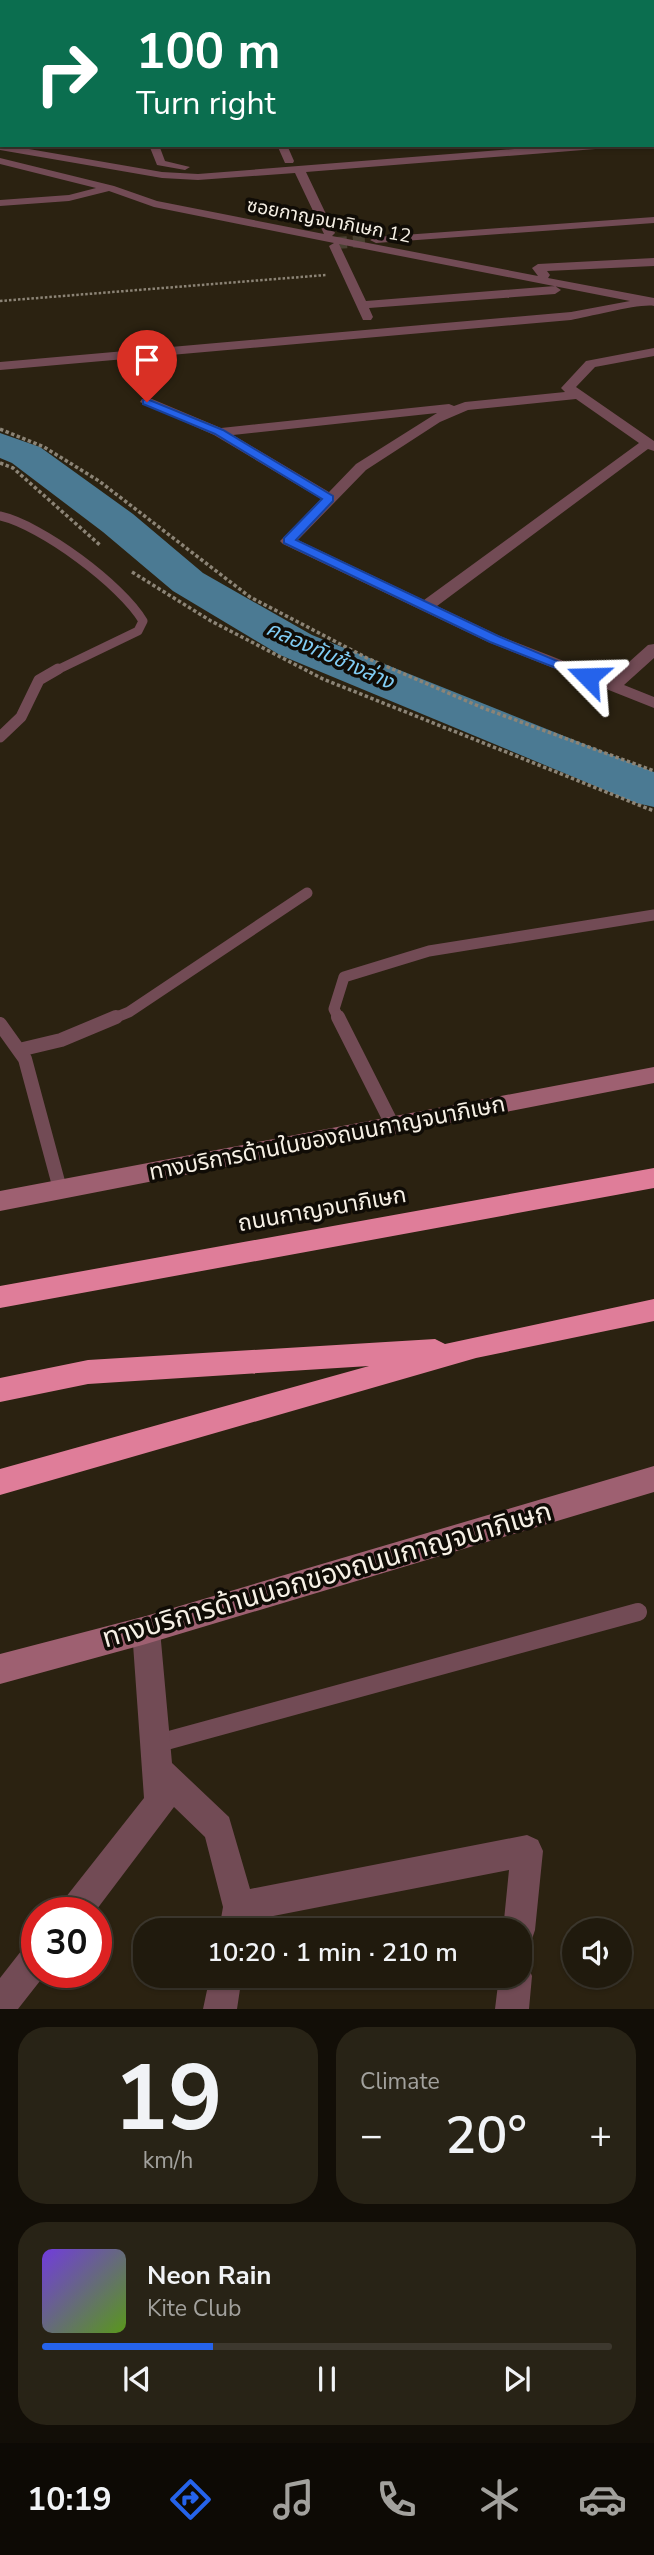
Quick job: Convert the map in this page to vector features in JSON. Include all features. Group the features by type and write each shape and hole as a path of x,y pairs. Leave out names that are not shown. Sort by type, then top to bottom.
{"highway":[{"name":"ถนนกาญจนาภิเษก","path":"0,1297 654,1178"},
{"path":"0,1482 476,1347 654,1310"},
{"path":"0,1390 88,1372 476,1347"}],"main road":[{"name":"ทางบริการด้านในของถนนกาญจนาภิเษก","path":"0,1201 654,1075"},
{"name":"ทางบริการด้านนอกของถนนกาญจนาภิเษก","path":"0,1669 146,1630 654,1479"}],"street":[{"path":"0,147 162,175 198,177 584,147"},
{"path":"155,147 161,163 191,168 454,147"},
{"path":"283,147 289,161"},
{"name":"ซอยกาญจนาภิเษก 12","path":"0,161 110,188 154,204 650,302"},
{"path":"300,171 368,319"},
{"path":"0,203 69,198 110,188"},
{"path":"367,240 653,213"},
{"path":"544,275 538,268 654,261"},
{"path":"362,304 558,290"},
{"path":"0,366 571,316 650,302"},
{"path":"425,607 651,445 568,388 592,364 654,352"},
{"path":"219,432 578,395"},
{"path":"147,402 219,432 329,498"},
{"path":"465,406 435,419 361,467 288,541 494,639 654,703"},
{"path":"612,686 654,649"},
{"path":"86,1897 160,1803 146,1630"},
{"path":"156,1757 218,1828 237,1918"},
{"path":"241,1918 527,1851 520,1918"},
{"path":"0,2005 21,1978"},
{"path":"512,2009 514,1988"}],"lane":[{"path":"0,516 9,517 62,545 135,607 143,621 138,631 42,677 34,685 31,700 19,723 0,737"},
{"path":"19,1051 61,1040 129,1012 307,892"},
{"path":"393,1126 334,1009 344,977 429,951 654,915"},
{"path":"1,1028 25,1059 60,1189"},
{"path":"156,1757 638,1612"}],"path":[{"path":"0,301 348,274"},
{"path":"0,429 44,447 99,481 228,580 273,609 367,657 483,708 654,771"},
{"path":"0,463 13,468 107,551"},
{"path":"125,568 211,621 323,679 654,811"}],"waterway":[{"name":"คลองทับช้างล่าง","path":"0,445 26,455 118,523 188,582 296,645 654,791"}],"tunnel":[{"path":"335,243 367,241"}],"route":[{"path":"147,402 219,432 329,498 288,541 494,639 588,677"}]}
